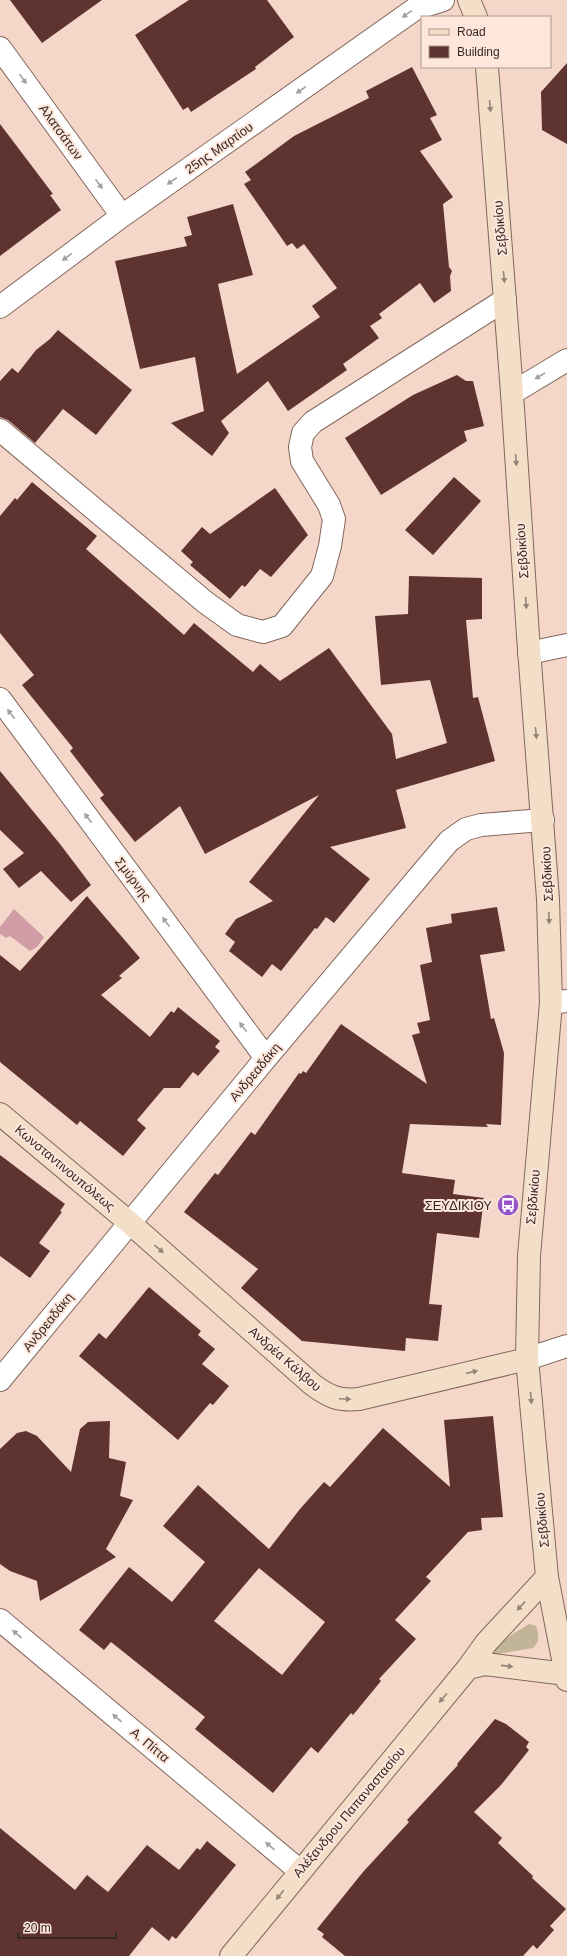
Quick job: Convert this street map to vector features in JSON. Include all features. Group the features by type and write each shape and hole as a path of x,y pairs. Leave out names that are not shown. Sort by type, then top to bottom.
{"street":[{"name":"25ης Μαρτίου","path":"0,307 122,216 415,9 443,0"},
{"path":"469,0 476,16"},
{"name":"Αλατσάτων","path":"0,48 122,216"},
{"name":"Σεβδικίου","path":"486,68 512,393 529,653 548,899 559,1002 529,1248 527,1359 547,1577 567,1677"},
{"path":"0,430 205,602 237,625 263,632 282,626 322,576 330,546 334,519 329,505 302,461 300,447 303,433 313,422 505,300"},
{"path":"512,393 567,360"},
{"path":"529,653 567,645"},
{"name":"Σμύρνης","path":"0,699 266,1058"},
{"name":"Ανδρεαδάκη","path":"0,1380 266,1058 449,841 466,830 482,825 543,820"},
{"name":"Κωνσταντινουπόλεως","path":"0,1114 130,1223"},
{"name":"Ανδρέα Κάλβου","path":"130,1223 313,1385 330,1397 345,1400 359,1399 527,1359 567,1346"},
{"name":"Αλέξανδρου Παπαναστασίου","path":"231,1956 468,1668 486,1643 547,1577"},
{"name":"Α. Πίττα","path":"0,1620 300,1871"},
{"path":"468,1668 485,1664 567,1677"}],"shaded area":[{"path":"14,909 44,937 37,947 30,951 10,936 6,938 0,934 0,927"},
{"path":"529,1624 536,1626 538,1632 538,1640 533,1648 492,1655 491,1648"}],"building":[{"path":"10,0 102,0 42,43"},
{"path":"189,0 267,0 294,37 255,67 256,69 191,112 188,107 183,110 135,35"},
{"path":"567,63 567,144 542,130 541,92"},
{"path":"412,67 437,115 430,118 442,140 420,151 453,197 443,204 449,267 452,271 450,276 451,291 434,303 420,283 379,314 382,318 370,326 379,338 343,364 347,370 288,411 268,381 221,421 229,433 212,456 171,423 204,411 195,357 140,369 115,261 187,246 184,237 192,235 187,217 233,204 253,275 218,284 237,374 320,317 312,306 337,288 304,244 297,249 292,243 287,246 244,184 251,180 245,172 294,136 369,98 366,91"},
{"path":"0,124 53,194 50,195 61,210 0,256"},
{"path":"58,330 132,390 96,435 63,409 35,443 8,420 0,417 0,381 12,368 18,373 36,350 50,339"},
{"path":"457,375 466,381 473,381 484,426 464,431 467,441 381,495 345,438 413,395"},
{"path":"454,477 481,501 433,555 405,530"},
{"path":"32,482 97,536 86,549 184,635 194,623 253,672 260,664 280,681 329,648 392,734 396,759 447,743 430,680 381,685 375,616 408,614 409,576 482,578 482,619 466,620 473,698 478,697 495,761 396,790 406,828 330,847 370,879 334,923 326,917 317,929 315,928 281,971 272,964 262,977 229,951 235,942 225,934 236,919 273,901 249,882 319,795 205,854 180,806 135,842 100,798 104,795 70,751 73,748 22,685 34,675 0,633 0,516 15,498 17,500"},
{"path":"275,488 308,535 271,577 260,569 245,587 242,585 230,599 190,565 193,562 181,551 202,527 210,534"},
{"path":"0,771 60,844 91,885 71,902 41,871 19,888 3,869 24,853 0,830"},
{"path":"87,896 140,958 119,976 122,978 101,995 150,1037 171,1011 174,1013 178,1007 220,1041 215,1047 220,1051 198,1076 193,1072 180,1088 164,1088 137,1120 146,1128 123,1156 80,1121 77,1125 0,1062 0,955 20,971"},
{"path":"497,907 505,951 480,955 491,1019 494,1018 504,1053 501,1125 486,1124 488,1127 410,1124 402,1173 455,1180 453,1194 484,1198 479,1238 437,1233 429,1304 442,1305 438,1341 406,1338 405,1351 302,1341 241,1288 258,1269 184,1212 215,1173 218,1175 251,1132 255,1135 299,1073 301,1074 303,1071 306,1073 341,1024 427,1084 412,1035 420,1033 417,1023 430,1020 420,965 432,962 426,928 452,923 451,914"},
{"path":"0,1155 65,1204 60,1211 62,1212 39,1243 50,1251 30,1278 0,1256"},
{"path":"149,1287 201,1331 198,1335 215,1349 202,1364 229,1386 213,1405 210,1403 178,1440 79,1356 99,1333 106,1339"},
{"path":"493,1416 503,1517 481,1518 482,1530 468,1532 426,1577 431,1581 395,1620 416,1639 379,1679 381,1681 353,1715 351,1713 318,1753 311,1747 273,1793 195,1729 205,1717 111,1642 104,1650 79,1630 129,1567 172,1602 205,1562 163,1526 198,1485 269,1549 300,1509 324,1482 330,1487 383,1428 450,1487 444,1420","holes":["259,1568 325,1622 282,1675 214,1621"]},
{"path":"110,1421 109,1458 126,1462 120,1496 133,1500 106,1549 116,1557 40,1601 37,1581 10,1571 0,1564 0,1449 17,1433 26,1431 37,1436 71,1472 80,1429 88,1422"},
{"path":"495,1719 506,1724 529,1742 526,1747 529,1750 501,1785 474,1812 502,1838 498,1843 533,1876 532,1878 566,1909 550,1926 554,1930 537,1949 533,1945 523,1956 345,1956 322,1937 324,1934 317,1929 363,1872 409,1822 407,1820 458,1765 457,1764"},
{"path":"0,1828 75,1890 87,1875 108,1892 147,1845 179,1870 197,1848 200,1850 207,1841 236,1865 176,1939 172,1936 169,1941 152,1927 129,1956 0,1956"}],"place":[{"name":"ΣΕΥΔΙΚΙΟΥ","path":"508,1205"}]}
